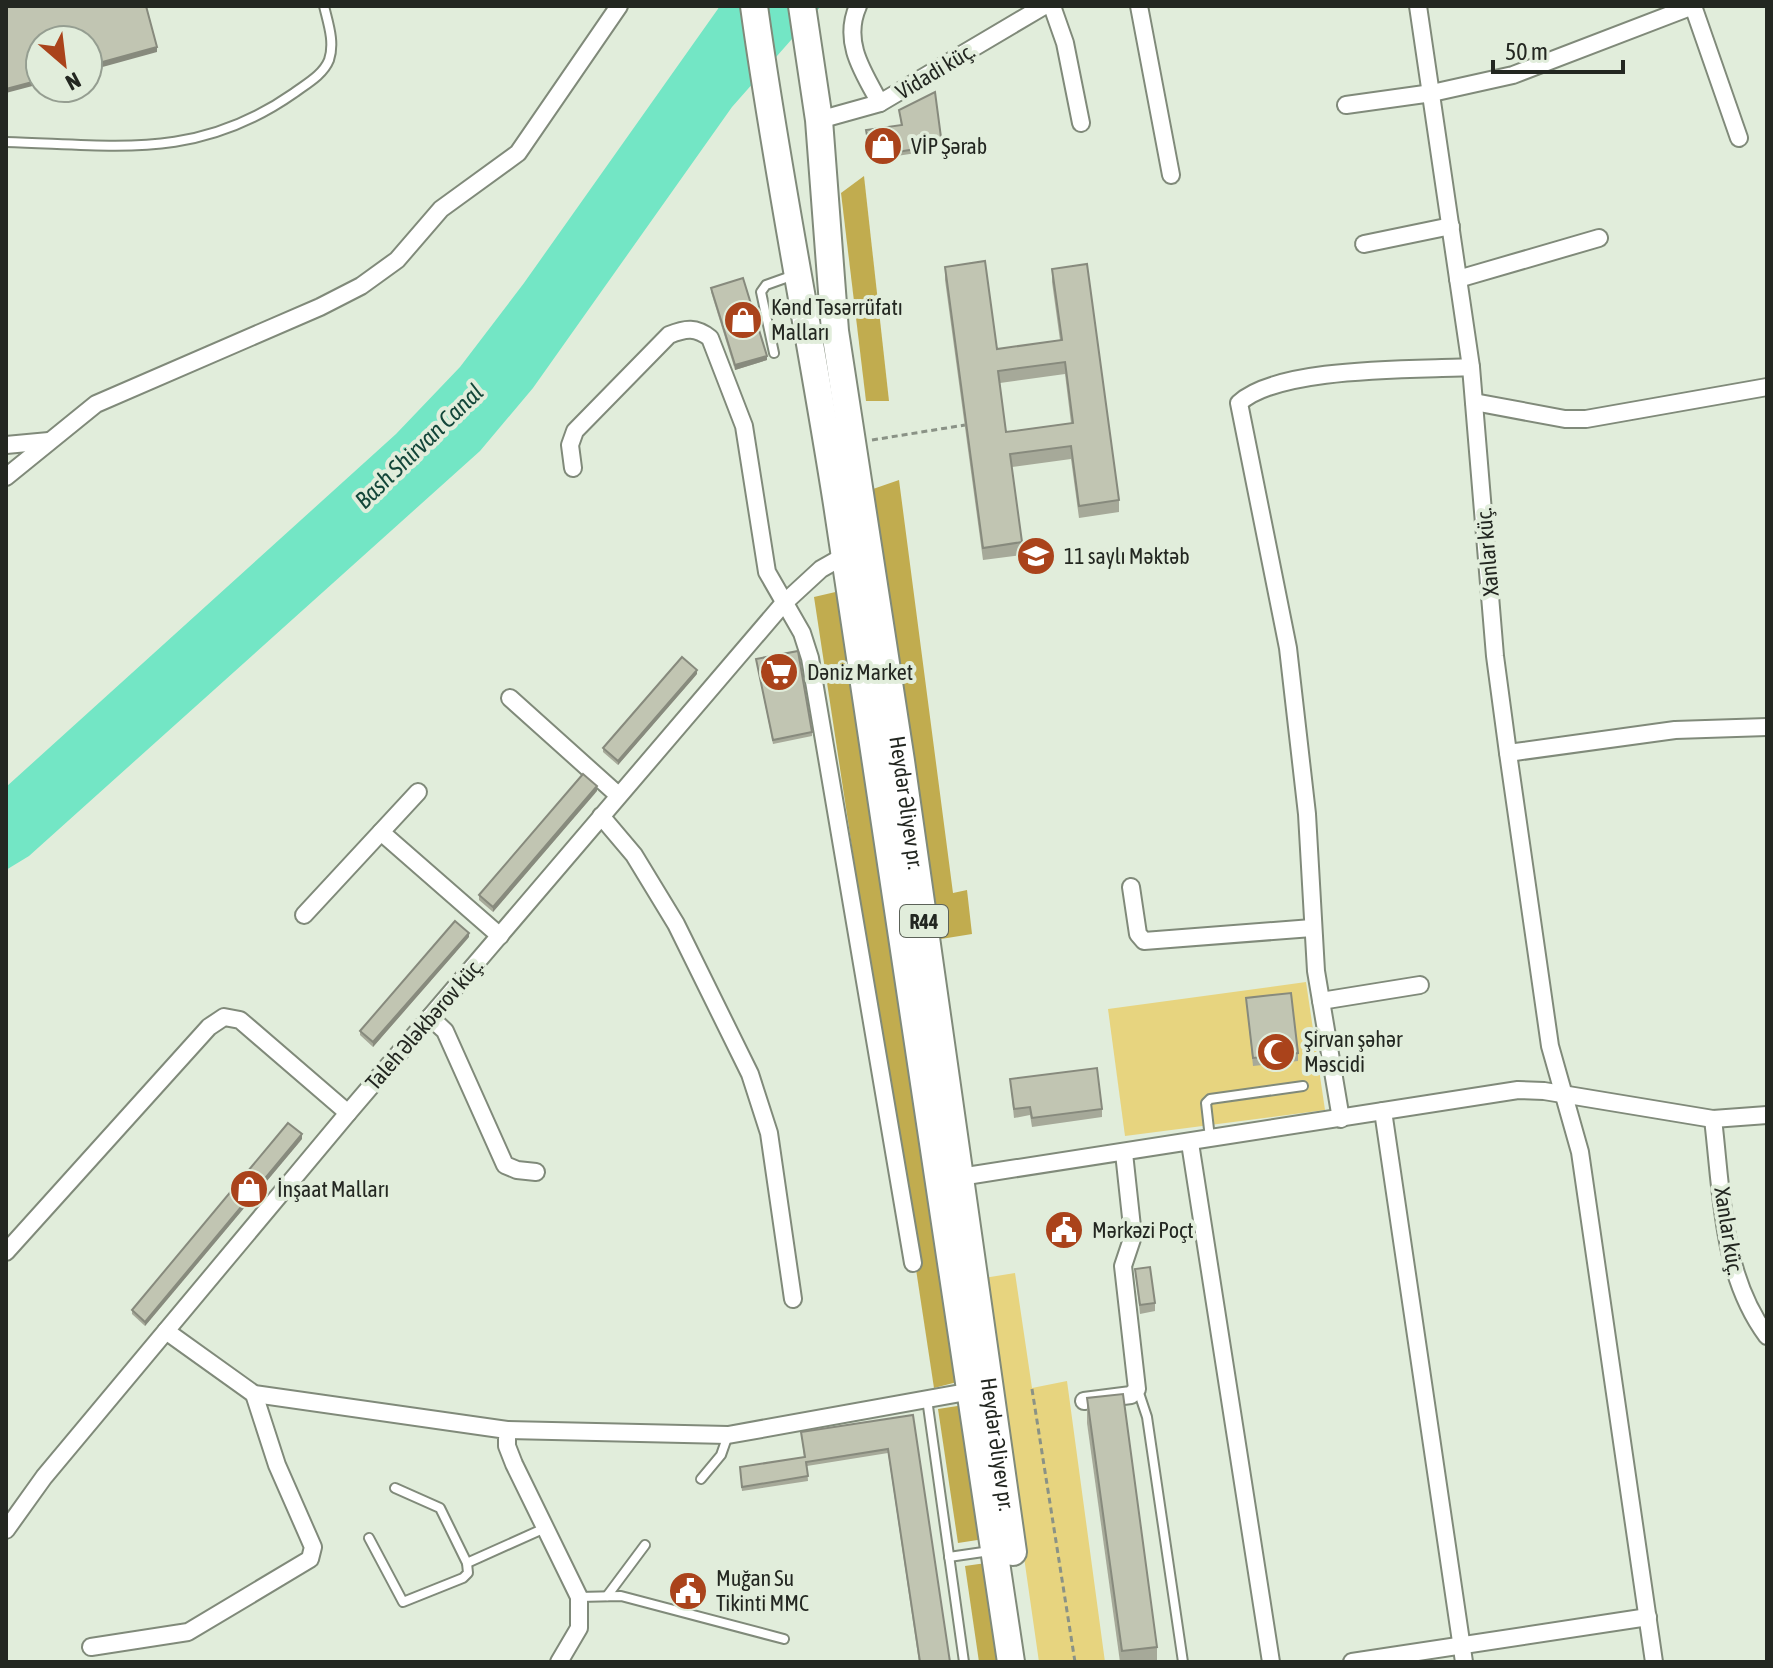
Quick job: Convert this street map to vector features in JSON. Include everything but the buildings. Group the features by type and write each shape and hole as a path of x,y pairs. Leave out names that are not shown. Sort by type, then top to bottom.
{"main road":[{"name":"Heydər Əliyev pr.","path":"754,6 781,187 856,550 960,1177 1029,1662"},
{"name":"Heydər Əliyev pr.","path":"802,6 819,120 829,287 852,444 856,550 1011,1662"},
{"path":"781,187 822,181"}],"street":[{"path":"6,477 96,404 122,390 307,314 361,286 397,260 441,209 518,153 619,6"},
{"path":"858,6 853,17 855,57 880,103"},
{"name":"Vidadi küç.","path":"819,120 880,103 1044,6"},
{"path":"1052,6 1065,43 1081,123"},
{"path":"1139,6 1171,175"},
{"name":"Xanlar küç.","path":"1418,6 1471,367 1495,656 1508,753 1550,1046 1580,1152 1654,1662"},
{"path":"1346,105 1432,93 1513,75 1693,6 1739,138"},
{"path":"1364,244 1451,226"},
{"path":"1458,279 1599,238"},
{"path":"573,468 570,445 575,431 669,335 685,329 699,329 710,338 744,426 767,572 802,633 810,658 913,1263"},
{"path":"1341,1119 1312,928 1299,727 1288,648 1239,403 1250,393 1335,373 1471,367"},
{"path":"1474,402 1565,419 1586,419 1767,387"},
{"path":"6,445 51,441"},
{"name":"Taleh Ələkbərov küç.","path":"6,1530 44,1477 348,1113 783,604 821,569 856,550"},
{"path":"510,698 618,795"},
{"path":"1508,753 1675,730 1767,727"},
{"path":"304,915 418,792"},
{"path":"601,816 634,855 676,924 750,1074 769,1133 793,1299"},
{"path":"381,832 500,936"},
{"path":"1131,887 1138,934 1144,941 1312,928"},
{"path":"1321,1001 1420,985"},
{"path":"6,1252 209,1027 224,1017 240,1020 348,1113"},
{"path":"430,1017 445,1031 505,1165 536,1172"},
{"path":"960,1177 1518,1090 1713,1119 1767,1115"},
{"path":"1383,1111 1462,1654"},
{"name":"Xanlar küç.","path":"1713,1119 1730,1252 1739,1290 1767,1336"},
{"path":"1190,1143 1271,1662"},
{"path":"1084,1401 1131,1395 1137,1389 1123,1266 1133,1236 1124,1153"},
{"path":"166,1331 254,1394 507,1430 728,1435 972,1391"},
{"path":"91,1647 188,1632 310,1559 313,1547 277,1465 254,1394"},
{"path":"507,1430 507,1446 514,1464 579,1597 579,1628 559,1662"},
{"path":"1352,1662 1462,1654 1648,1617"}],"lane":[{"path":"6,142 165,146 196,140 234,127 283,101 316,77 329,62 332,43 324,6"},
{"path":"774,353 761,292 766,285 799,273"},
{"path":"1211,1138 1206,1103 1210,1099 1303,1086"},
{"path":"1137,1389 1147,1417 1183,1662"},
{"path":"927,1399 964,1662"},
{"path":"701,1479 721,1455 728,1435"},
{"path":"369,1538 403,1602 463,1578 468,1573 467,1563 440,1508 395,1488"},
{"path":"467,1563 545,1528"},
{"path":"607,1596 645,1545"},
{"path":"949,1557 995,1550"},
{"path":"579,1597 621,1596 784,1639"}],"path":[{"path":"852,444 965,425"},
{"path":"1032,1389 1075,1662"}],"shaded area":[{"path":"864,176 889,401 866,401 841,193"},
{"path":"899,480 953,893 967,890 972,934 941,939 873,489"},
{"path":"844,590 961,1381 934,1388 814,597"},
{"path":"1306,982 1325,1110 1125,1136 1108,1009"},
{"path":"1015,1273 1032,1388 1067,1381 1105,1662 1039,1662 984,1278"},
{"path":"964,1405 984,1539 958,1543 938,1409"},
{"path":"986,1563 1000,1662 979,1662 965,1566"}],"water":[{"name":"Bash Shirvan Canal","path":"720,6 821,6 732,107 533,388 480,451 29,856 6,870 6,787 396,434 460,367 524,283"}],"place":[{"name":"VİP Şərab","path":"883,146"},
{"name":"Kənd Təsərrüfatı Malları","path":"743,320"},
{"name":"11 saylı Məktəb","path":"1036,556"},
{"name":"Dəniz Market","path":"779,672"},
{"name":"Şirvan şəhər Məscidi","path":"1276,1052"},
{"name":"İnşaat Malları","path":"249,1189"},
{"name":"Mərkəzi Poçt","path":"1064,1230"},
{"name":"Muğan Su Tikinti MMC","path":"688,1591"}]}
